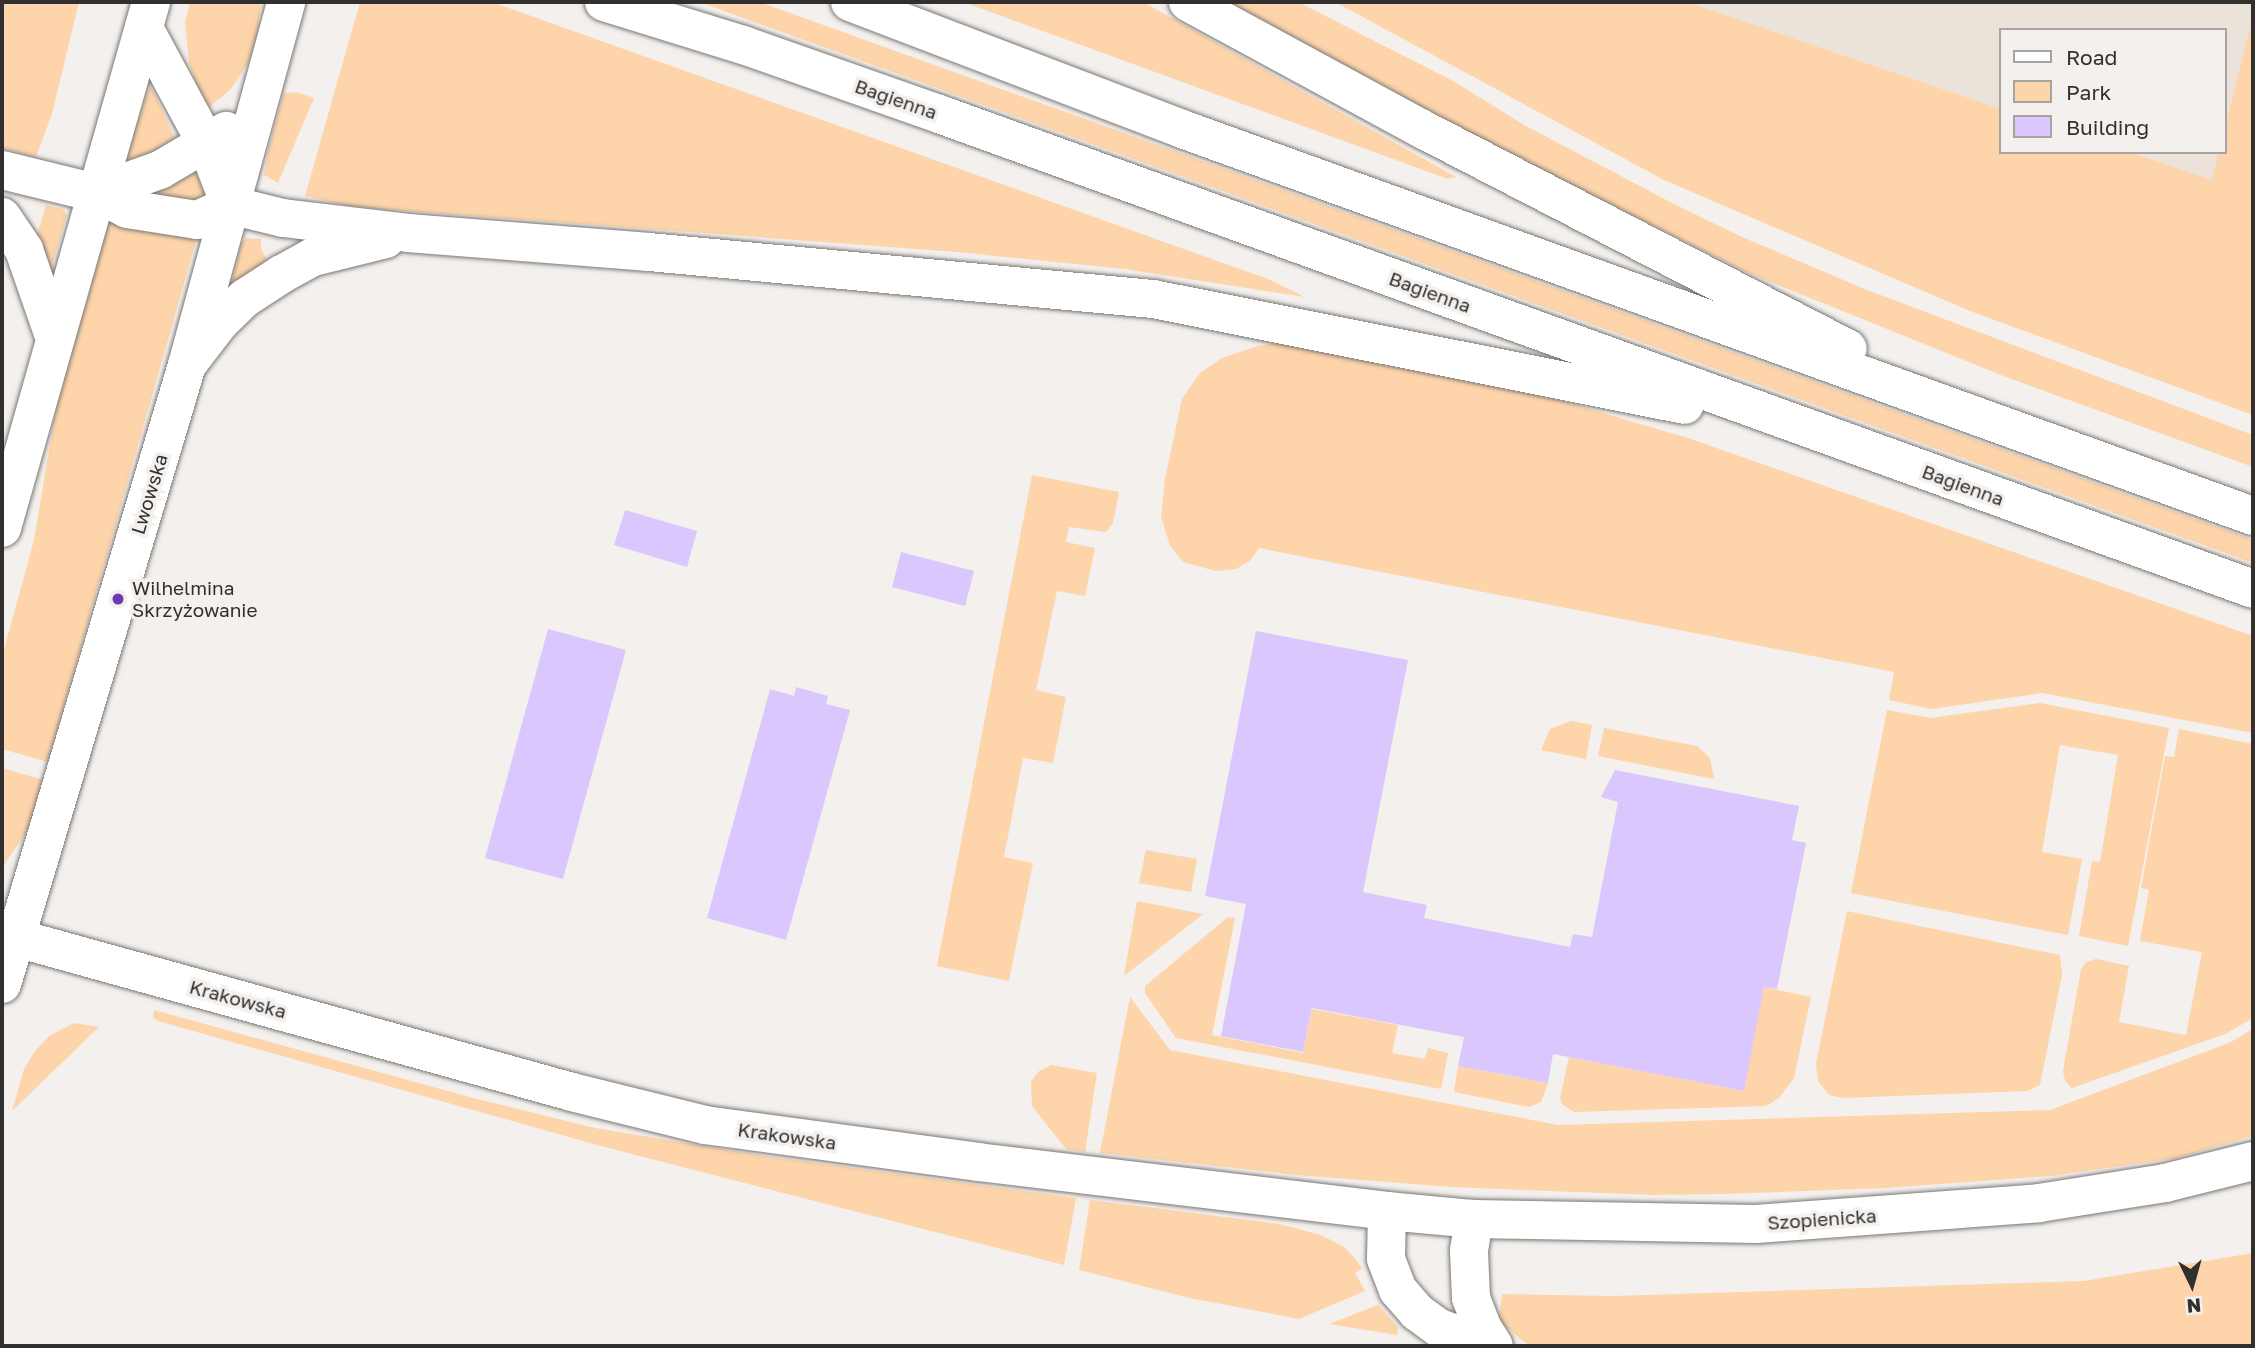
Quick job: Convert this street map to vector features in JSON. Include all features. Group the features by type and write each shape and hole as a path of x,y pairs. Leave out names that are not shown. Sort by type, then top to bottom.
{"main road":[{"name":"Lwowska","path":"2,984 9,936 187,365 286,2"},
{"name":"Bagienna","path":"604,2 743,45 939,114 2253,589"},
{"path":"850,2 1182,130 2253,516"},
{"path":"1188,2 1422,129 1983,419"},
{"path":"148,15 207,145 230,205"},
{"path":"2,528 54,336 148,15"},
{"path":"96,193 160,170 207,145 256,109"},
{"path":"2,170 96,193 127,209 197,220 230,205 283,218 408,233 662,253 1153,299 1817,433"},
{"path":"2,217 24,250 54,336"},
{"path":"187,365 220,323 246,298 282,274 313,257 408,233"},
{"name":"Krakowska","path":"9,936 572,1092 705,1125 1006,1166 1387,1211"},
{"name":"Szopienicka","path":"1387,1211 1474,1219 1756,1224 2039,1203 2165,1183 2253,1161"},
{"path":"1387,1211 1386,1259 1398,1290 1417,1312 1439,1328 1493,1346"},
{"path":"1474,1219 1469,1251 1471,1298 1493,1346"}],"shaded area":[{"path":"1687,2 2253,2 2253,14 2227,120 2227,28 2000,28 2000,109"},
{"path":"2135,154 2219,154 2212,181"}],"green space":[{"path":"2,2 79,2 52,114 36,157 2,148"},
{"path":"190,2 261,2 256,43 247,65 230,90 209,107 201,99 189,62 185,22"},
{"path":"360,2 492,2 1268,279 1305,297 1124,269 957,252 353,207 305,196"},
{"path":"699,2 759,2 1403,233 2253,540 2253,563"},
{"path":"963,2 1143,2 1456,177 1448,179"},
{"path":"1229,2 1298,2 1455,82 1524,125 1742,237 1867,290 2253,435 2253,467 2006,377 1746,272 1494,146"},
{"path":"1335,2 1687,2 2000,109 2000,154 2135,154 2212,180 2218,154 2227,154 2227,120 2253,14 2253,415 1970,311 1664,180"},
{"path":"149,87 153,90 176,141 152,154 129,159 127,155"},
{"path":"296,92 314,98 278,183 264,175 269,147 284,93"},
{"path":"198,170 208,203 131,192"},
{"path":"46,205 64,210 67,215 51,269 48,270 34,245"},
{"path":"111,219 195,235 196,241 48,762 2,749 2,657 34,540 59,390"},
{"path":"246,238 261,239 261,248 269,264 230,289 241,243"},
{"path":"1299,339 1535,393 1688,438 2253,636 2253,733 2042,693 1931,709 1889,700 1894,672 1259,548 1250,561 1236,569 1216,571 1183,562 1170,546 1161,516 1165,479 1182,399 1200,373 1222,358 1254,347"},
{"path":"1032,475 1119,492 1113,523 1106,532 1069,527 1066,542 1095,548 1085,596 1057,591 1036,690 1066,697 1053,763 1023,758 1004,857 1033,863 1009,981 937,966"},
{"path":"2040,703 2169,728 2128,946 2079,936 2092,861 2100,862 2118,755 2060,745 2042,852 2082,859 2068,935 1851,893 1887,710 1930,718"},
{"path":"1571,721 1592,725 1586,759 1541,750 1550,729"},
{"path":"1604,728 1697,746 1710,758 1714,779 1598,756"},
{"path":"2179,729 2253,744 2253,1018 2225,1034 2072,1088 2065,1081 2063,1071 2081,969 2086,962 2096,959 2129,966 2119,1022 2186,1035 2202,952 2140,941 2149,890 2141,888 2165,756 2174,757"},
{"path":"2,768 44,780 29,829 2,867"},
{"path":"1146,850 1197,859 1191,892 1139,883"},
{"path":"1137,901 1203,914 1124,976"},
{"path":"1847,911 2060,955 2062,975 2040,1085 2027,1091 1843,1098 1829,1095 1818,1081 1816,1064"},
{"path":"1228,917 1235,918 1212,1035 1303,1053 1312,1009 1398,1025 1392,1053 1425,1059 1428,1048 1448,1053 1441,1089 1176,1038 1145,993 1145,986"},
{"path":"1764,987 1811,997 1794,1078 1779,1098 1766,1106 1574,1112 1562,1104 1560,1098 1569,1057 1743,1091"},
{"path":"1130,997 1170,1050 1558,1125 2050,1110 2229,1043 2253,1029 2253,1136 2177,1158 2051,1176 1885,1188 1725,1194 1654,1195 1451,1187 1296,1175 1100,1153"},
{"path":"154,1010 473,1098 595,1128 764,1156 1076,1198 1064,1265 597,1145 158,1021 153,1017"},
{"path":"74,1023 99,1027 12,1111 24,1069 35,1051 49,1036"},
{"path":"1051,1065 1097,1073 1085,1152 1066,1149 1032,1106 1031,1082 1039,1071"},
{"path":"1458,1066 1548,1083 1541,1102 1529,1107 1454,1092"},
{"path":"1090,1200 1279,1224 1321,1235 1344,1247 1356,1260 1362,1268 1355,1273 1365,1291 1299,1319 1190,1298 1079,1270"},
{"path":"2253,1253 2253,1346 1529,1346 1499,1321 1502,1294 1614,1296 2084,1281"},
{"path":"1378,1305 1398,1327 1397,1335 1329,1324"}],"building":[{"path":"625,510 697,531 687,567 614,545"},
{"path":"901,552 974,571 965,606 892,587"},
{"path":"548,629 626,650 563,879 485,858"},
{"path":"1256,631 1408,660 1363,892 1427,905 1424,918 1570,947 1573,934 1592,937 1618,802 1601,797 1615,770 1799,806 1792,840 1806,843 1777,989 1764,987 1744,1091 1553,1054 1548,1083 1458,1066 1464,1037 1312,1008 1303,1052 1221,1036 1246,904 1205,896"},
{"path":"796,687 828,696 826,704 850,710 786,940 707,918 770,689 794,696"}],"place":[{"name":"Wilhelmina Skrzyżowanie","path":"118,599"}]}
